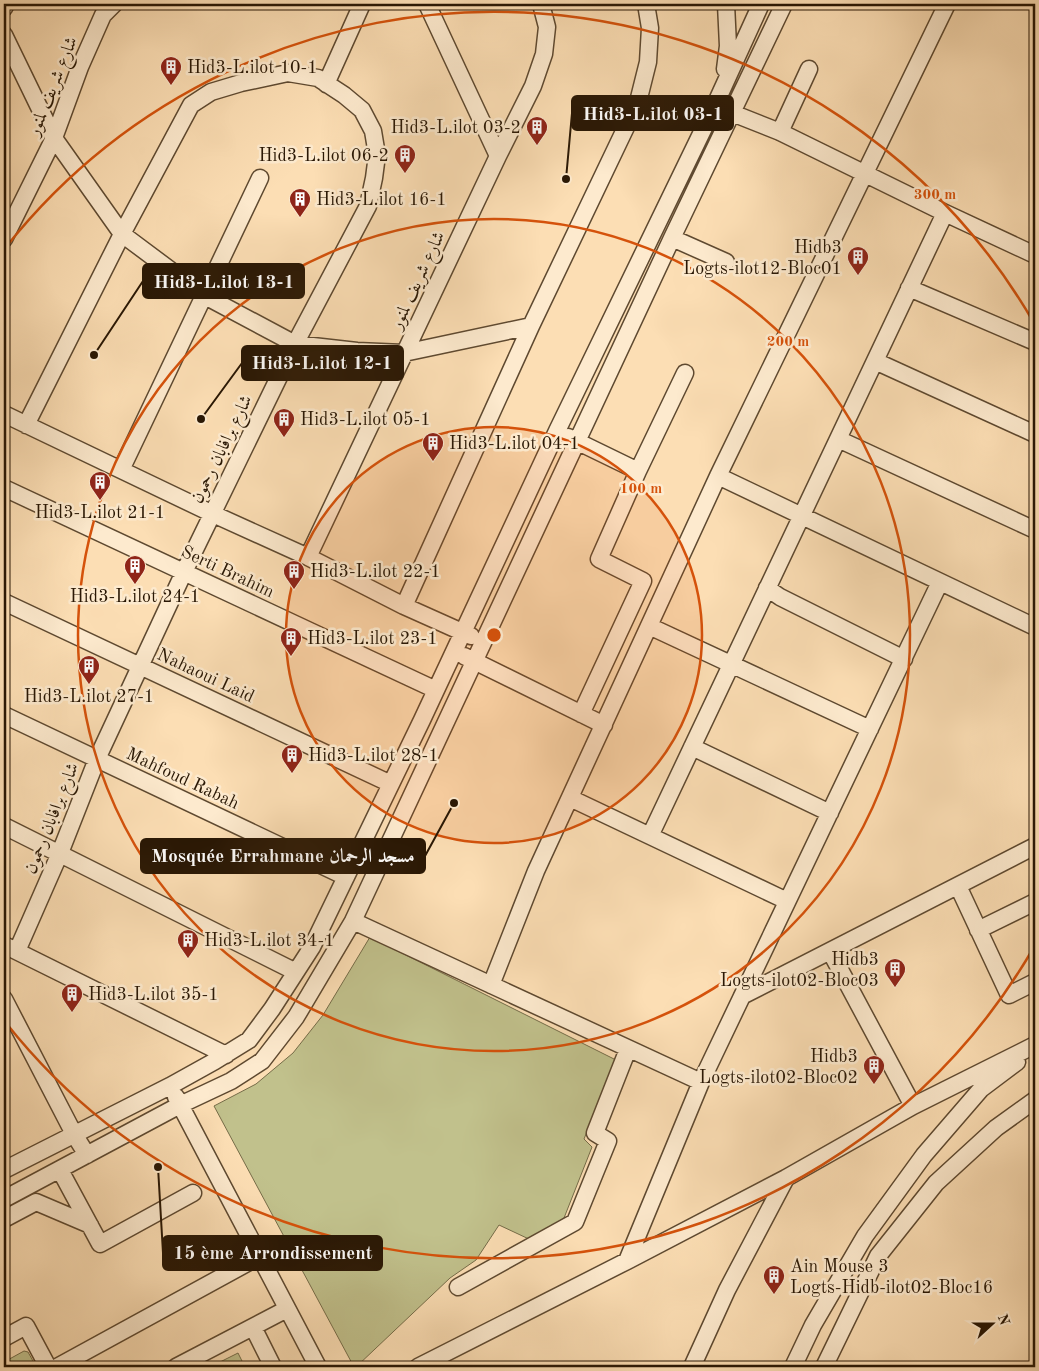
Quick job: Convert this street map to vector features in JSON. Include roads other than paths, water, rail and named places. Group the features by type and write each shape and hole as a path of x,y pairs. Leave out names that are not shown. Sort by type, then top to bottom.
{"street":[{"path":"4,8 6,4"},
{"name":"شارع شريف لمنور","path":"4,239 54,138 80,67 103,15 114,4"},
{"path":"326,84 362,4"},
{"path":"427,4 498,156"},
{"name":"شارع شريف لمنور","path":"308,556 533,86 544,54 547,27 541,4"},
{"path":"404,606 531,326 638,102 648,62 650,28 646,4"},
{"path":"722,88 728,46 726,4"},
{"path":"4,1170 170,1086 226,1054 249,1040 272,1009 312,947 436,690 557,431 715,105 761,4"},
{"path":"4,1199 180,1105 231,1081 262,1061 296,1017 353,921 672,238 784,4"},
{"path":"492,985 536,871 718,476 947,4"},
{"path":"4,35 54,138 122,234 205,296 294,344 357,351 404,353 531,326"},
{"path":"780,132 809,69"},
{"name":"شارع برافابان رحمون","path":"8,950 60,854 97,759 184,572 294,344 368,206 377,156 373,131 362,110 344,94 318,78 288,73 241,83 211,92 191,105 122,234 26,425"},
{"path":"715,105 731,114 780,132 945,213 1035,254"},
{"path":"121,470 260,178"},
{"path":"650,836 945,213"},
{"path":"672,238 726,262"},
{"path":"910,288 1035,342"},
{"path":"875,361 1035,434"},
{"path":"581,714 643,581 599,559 638,471 685,373"},
{"path":"4,414 213,514 308,556 404,606 483,641"},
{"path":"557,431 638,471"},
{"path":"838,439 1035,530"},
{"path":"718,476 1035,627"},
{"name":"Serti Brahim","path":"4,488 436,690"},
{"path":"627,1261 700,1082 940,582"},
{"path":"767,588 780,597 904,659"},
{"name":"Nahaoui Laid","path":"4,602 391,784"},
{"path":"649,626 870,729"},
{"path":"454,650 474,662 604,725"},
{"name":"Mahfoud Rabah","path":"4,715 346,876"},
{"path":"692,747 830,813"},
{"path":"570,798 787,902"},
{"path":"4,826 296,972"},
{"path":"742,996 1035,846"},
{"path":"958,886 1009,995 1035,982"},
{"path":"978,930 1035,902"},
{"path":"353,921 700,1082"},
{"path":"8,950 226,1054"},
{"path":"830,951 913,1106"},
{"path":"4,999 87,1156"},
{"path":"418,1367 627,1261 786,1178 913,1106 1035,1045"},
{"path":"458,1286 574,1222 608,1141 595,1133 628,1049"},
{"path":"793,1367 813,1325 866,1236 924,1155 981,1089 1035,1049"},
{"path":"170,1086 318,1367"},
{"path":"824,1367 878,1256 936,1184 996,1128 1035,1100"},
{"path":"60,1170 100,1244 193,1194"},
{"path":"692,1367 727,1290 786,1178"},
{"path":"4,1219 36,1202 90,1225"},
{"path":"4,1338 26,1326 57,1367 260,1256"},
{"path":"176,1367 287,1309"},
{"path":"253,1327 273,1367"}],"place":[{"name":"Hid3-L.ilot 10-1","path":"171,86"},
{"name":"Hid3-L.ilot 03-2","path":"537,146"},
{"name":"Hid3-L.ilot 06-2","path":"405,174"},
{"name":"Hid3-L.ilot 03-1","path":"566,179"},
{"name":"Hid3-L.ilot 16-1","path":"300,218"},
{"name":"Hidb3 Logts-ilot12-Bloc01","path":"858,276"},
{"name":"Hid3-L.ilot 13-1","path":"94,355"},
{"name":"Hid3-L.ilot 12-1","path":"201,419"},
{"name":"Hid3-L.ilot 05-1","path":"284,438"},
{"name":"Hid3-L.ilot 04-1","path":"433,462"},
{"name":"Hid3-L.ilot 21-1","path":"100,501"},
{"name":"Hid3-L.ilot 24-1","path":"135,585"},
{"name":"Hid3-L.ilot 22-1","path":"294,590"},
{"name":"Hid3-L.ilot 23-1","path":"291,657"},
{"name":"Hid3-L.ilot 27-1","path":"89,685"},
{"name":"Hid3-L.ilot 28-1","path":"292,774"},
{"name":"Mosquée Errahmane مسجد الرحمان","path":"454,803"},
{"name":"Hid3-L.ilot 34-1","path":"188,959"},
{"name":"Hidb3 Logts-ilot02-Bloc03","path":"895,988"},
{"name":"Hid3-L.ilot 35-1","path":"72,1013"},
{"name":"Hidb3 Logts-ilot02-Bloc02","path":"874,1085"},
{"name":"15 ème Arrondissement","path":"158,1167"},
{"name":"Ain Mouse 3 Logts-Hidb-ilot02-Bloc16","path":"774,1295"}]}
